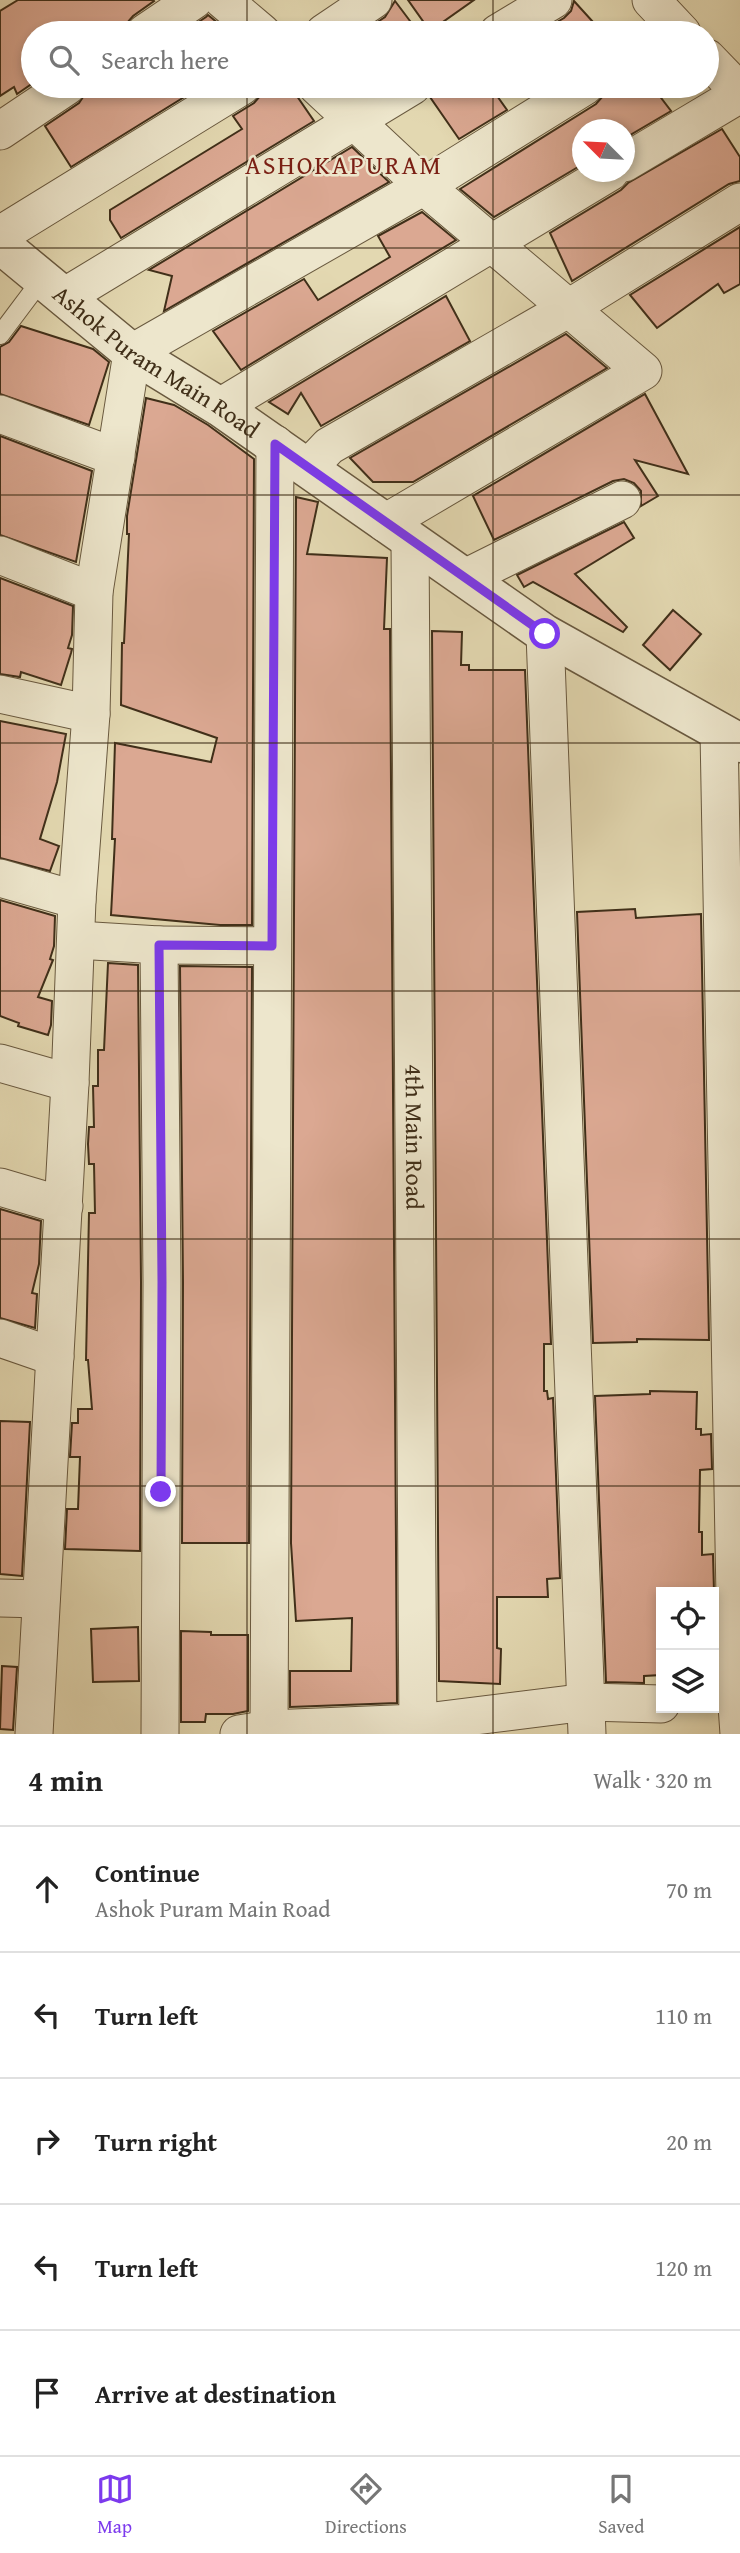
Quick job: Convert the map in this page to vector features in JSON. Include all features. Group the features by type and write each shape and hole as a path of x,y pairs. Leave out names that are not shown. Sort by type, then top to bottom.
{"street":[{"path":"163,21 194,0"},
{"path":"223,0 248,21"},
{"path":"342,21 373,0"},
{"path":"518,21 553,0"},
{"path":"635,157 740,93 719,71"},
{"path":"0,131 49,98"},
{"path":"0,235 223,98"},
{"path":"330,98 424,186 643,371 397,532"},
{"path":"53,288 392,98"},
{"path":"34,1734 64,1206 77,900 91,714 94,592 132,353 424,186 566,98"},
{"path":"220,407 593,182"},
{"path":"308,468 329,446 569,308 740,202"},
{"name":"Ashok Puram Main Road","path":"0,244 132,353 275,444 545,634 730,737"},
{"path":"0,414 116,457"},
{"path":"275,444 272,946 259,1732 418,1728 587,1718 656,1705"},
{"path":"465,578 622,500"},
{"name":"4th Main Road","path":"397,532 418,1728"},
{"path":"0,555 94,592"},
{"path":"545,634 587,1718"},
{"path":"0,694 91,714"},
{"path":"730,737 732,1712"},
{"path":"0,878 77,900"},
{"path":"77,940 159,945 272,946"},
{"path":"159,945 162,1282 160,1734"},
{"path":"0,1063 70,1083"},
{"path":"0,1186 64,1206"},
{"path":"0,1338 55,1357"},
{"path":"0,1598 41,1599"}],"lane":[{"path":"0,335 53,288"}],"building":[{"path":"18,0 154,1 129,21 21,21 21,91 17,94 14,87 0,96 0,11"},
{"path":"408,0 474,0 444,21 423,21"},
{"path":"395,1 410,21 379,21 385,17"},
{"path":"574,1 592,21 559,21 571,11"},
{"path":"208,15 215,21 200,21"},
{"path":"82,98 183,98 71,167 45,126"},
{"path":"258,98 298,98 314,121 121,238 110,220 110,210 242,129 233,116"},
{"path":"431,98 498,98 507,110 459,139"},
{"path":"601,98 661,98 671,111 635,132 635,119 572,119"},
{"path":"572,119 572,171 494,217 460,189"},
{"path":"722,129 740,157 740,181 729,184 572,281 550,233 621,190 628,183 635,182 635,179"},
{"path":"352,147 389,182 164,311 172,276 149,270"},
{"path":"422,212 456,240 241,370 213,331 304,279 318,300 390,257 378,236"},
{"path":"740,227 740,284 724,293 718,284 657,328 630,295"},
{"path":"446,296 470,341 321,426 301,393 288,414 269,402"},
{"path":"21,326 93,349 109,362 89,425 0,394 0,347 9,342"},
{"path":"566,334 607,368 413,482 373,482 350,458"},
{"path":"645,394 688,474 635,460 658,496 641,506 641,491 634,483 624,479 613,481 494,540 473,496"},
{"path":"146,398 174,405 208,425 254,459 252,925 220,925 111,915 115,839 112,839 115,743 211,762 217,738 121,705 129,534 127,516"},
{"path":"0,436 92,471 76,562 0,535"},
{"path":"296,497 318,502 307,554 387,558 384,629 390,629 397,1703 290,1707 290,1671 351,1671 352,1618 296,1621 291,1543"},
{"path":"624,522 634,538 575,574 627,627 623,632 533,582 524,587 517,575"},
{"path":"0,578 73,606 72,635 68,648 72,649 61,685 21,672 20,677 0,674"},
{"path":"673,610 701,634 670,670 643,645"},
{"path":"432,631 462,632 461,665 469,665 469,670 525,670 551,1344 544,1344 544,1391 547,1391 548,1399 553,1398 560,1578 547,1579 548,1597 497,1597 497,1648 501,1649 500,1684 439,1681"},
{"path":"0,721 66,734 57,782 40,839 59,846 50,871 0,858"},
{"path":"0,900 55,916 54,946 50,959 53,960 38,997 52,1001 48,1035 18,1026 19,1023 0,1016"},
{"path":"635,909 636,918 701,914 709,1340 637,1339 637,1342 593,1343 577,912"},
{"path":"108,963 138,965 140,1551 65,1549 67,1509 78,1509 80,1457 70,1457 72,1423 78,1423 78,1409 92,1409 86,1360 89,1213 95,1213 94,1164 89,1164 88,1144 89,1127 94,1127 93,1086 98,1086 98,1050 104,1050"},
{"path":"180,966 252,967 249,1543 182,1543"},
{"path":"0,1209 41,1221 39,1264 32,1293 37,1294 35,1328 0,1318"},
{"path":"650,1391 697,1392 696,1429 701,1429 701,1435 711,1434 712,1469 700,1470 699,1532 702,1532 702,1555 713,1554 714,1587 656,1587 656,1675 644,1676 644,1683 606,1682 595,1396 650,1394"},
{"path":"0,1421 30,1422 22,1576 0,1574"},
{"path":"138,1627 139,1681 93,1682 91,1629"},
{"path":"181,1631 211,1632 211,1635 248,1635 248,1711 206,1714 205,1722 181,1722"},
{"path":"2,1666 17,1667 13,1730 0,1729"}],"district":[{"name":"ASHOKAPURAM","path":"344,165"}],"route":[{"path":"161,1492 159,945 272,946 275,444 545,634"}]}
